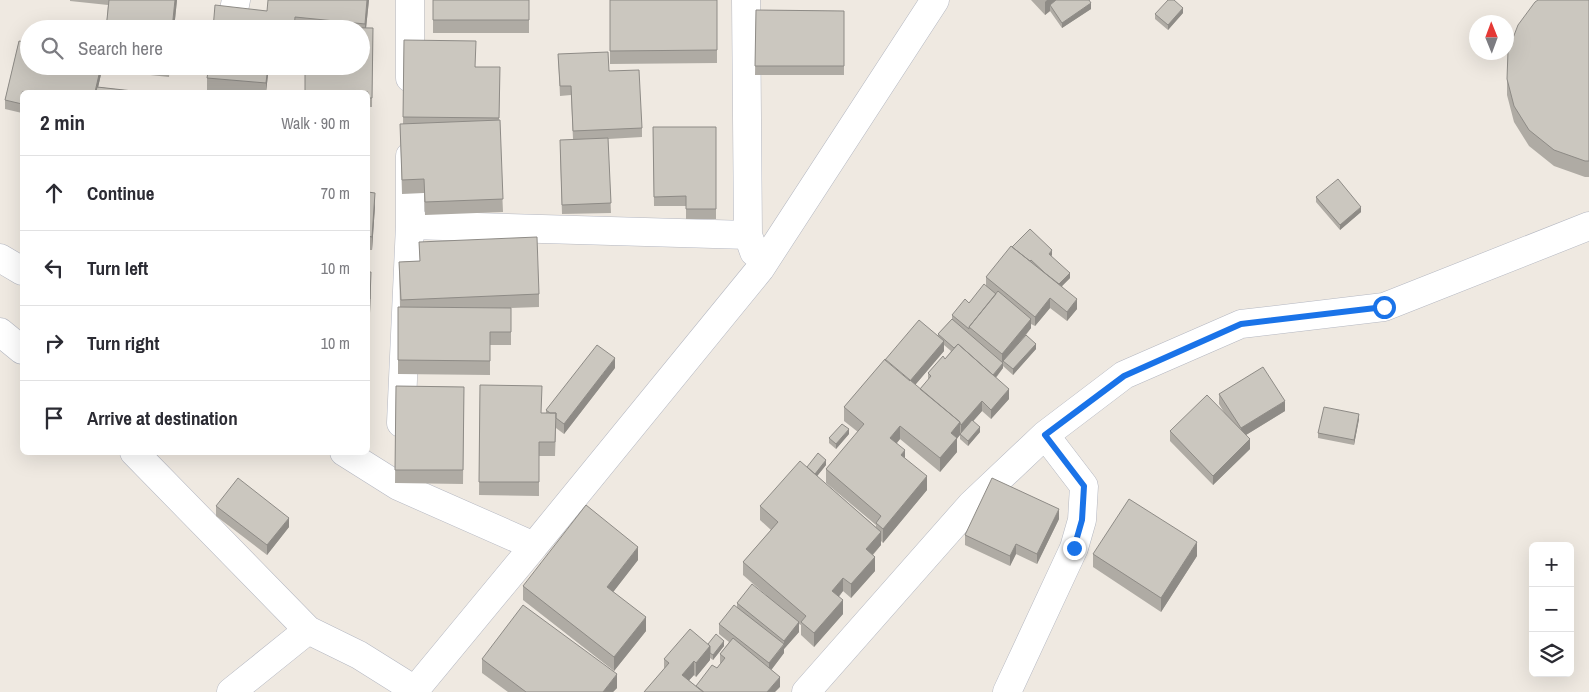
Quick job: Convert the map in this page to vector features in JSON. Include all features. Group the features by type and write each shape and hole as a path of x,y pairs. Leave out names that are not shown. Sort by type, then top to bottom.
{"street":[{"path":"232,20 236,0"},
{"path":"410,0 410,98"},
{"path":"746,0 748,235 760,269"},
{"path":"137,455 308,630 359,655 415,691 760,269 935,0"},
{"path":"398,486 410,225 410,127"},
{"path":"410,225 748,235"},
{"path":"806,692 971,505 1045,435 1124,376 1241,324 1384,307 1589,226"},
{"path":"0,258 20,270"},
{"path":"0,332 20,348"},
{"path":"1007,692 1074,548 1082,520 1084,486 1045,435"},
{"path":"349,455 398,486 534,546"},
{"path":"231,692 308,630"}],"building":[{"path":"109,0 175,0 173,20 107,20"},
{"path":"268,0 367,0 365,20 325,20 295,17 295,20 214,20 215,5 267,11"},
{"path":"433,0 529,0 529,20 433,20"},
{"path":"610,0 717,0 717,50 610,51"},
{"path":"1056,0 1089,0 1091,3 1062,23 1050,5"},
{"path":"1168,0 1174,0 1183,8 1168,25 1155,14"},
{"path":"1538,0 1589,0 1589,161 1554,150 1529,130 1514,106 1507,79 1508,60 1514,60 1514,35 1518,25"},
{"path":"756,10 844,11 844,66 755,66"},
{"path":"370,28 373,28 372,98 370,98 370,90 305,90 305,75 370,75"},
{"path":"404,40 476,41 475,67 500,67 499,118 403,117"},
{"path":"19,41 20,75 99,75 95,90 20,90 20,104 5,100"},
{"path":"608,52 609,71 639,70 642,128 573,131 571,86 560,86 558,54"},
{"path":"208,75 267,75 266,83 207,78"},
{"path":"97,87 124,90 96,90"},
{"path":"500,120 503,199 425,202 424,179 402,180 400,124"},
{"path":"653,127 716,127 716,209 686,209 686,196 654,197"},
{"path":"608,138 611,203 562,205 560,140"},
{"path":"1338,179 1361,207 1340,225 1316,197"},
{"path":"370,192 375,193 372,237 370,236"},
{"path":"1030,229 1052,250 1049,254 1070,273 1059,284 1031,260 1012,247"},
{"path":"537,237 539,294 401,300 399,262 420,261 419,242"},
{"path":"1011,246 1077,299 1067,312 1050,298 1035,317 986,277"},
{"path":"984,284 996,294 969,329 952,315 965,299 969,303"},
{"path":"998,291 1031,319 1002,354 969,327"},
{"path":"398,307 511,308 511,332 490,332 490,361 398,360"},
{"path":"952,319 1003,363 993,375 958,344 954,348 938,334"},
{"path":"919,320 944,341 910,381 885,360"},
{"path":"1026,335 1036,344 1013,369 1003,361"},
{"path":"958,344 1009,389 991,410 982,401 961,425 960,422 920,389 931,376 928,373 943,356 945,359"},
{"path":"597,345 615,358 564,424 556,418 556,413 550,413 546,410"},
{"path":"885,359 960,422 951,433 957,438 940,458 900,426 890,438 905,450 901,455 927,476 883,529 876,523 881,516 826,469 864,424 844,407"},
{"path":"1263,367 1285,401 1241,428 1219,394"},
{"path":"480,385 542,386 541,413 556,413 555,442 539,442 539,482 479,482"},
{"path":"396,386 464,387 463,470 395,470"},
{"path":"1207,395 1250,439 1213,476 1170,431"},
{"path":"1324,407 1359,414 1354,440 1318,433"},
{"path":"972,420 980,427 968,441 960,434"},
{"path":"842,424 849,429 836,444 829,438"},
{"path":"818,453 826,460 815,474 807,467"},
{"path":"800,461 881,532 866,549 875,557 851,584 843,578 832,591 843,600 814,633 801,622 806,616 743,562 778,522 760,506"},
{"path":"238,478 289,518 267,545 216,506"},
{"path":"992,478 1059,509 1037,554 1016,544 1010,556 965,535"},
{"path":"1129,499 1197,542 1161,598 1093,554"},
{"path":"586,505 638,547 607,587 646,617 614,657 523,586"},
{"path":"752,584 799,622 784,641 737,603"},
{"path":"523,605 617,674 603,692 526,692 482,659"},
{"path":"734,605 784,644 769,663 719,624"},
{"path":"690,629 710,646 696,663 694,661 682,675 703,692 644,692 669,663 664,659"},
{"path":"716,634 724,641 713,655 710,653 710,646 708,644"},
{"path":"733,638 780,677 767,692 704,692 696,686 712,665 717,668 725,658 720,654"}],"route":[{"path":"1074,548 1082,520 1084,486 1045,435 1124,376 1241,324 1384,307"}]}
